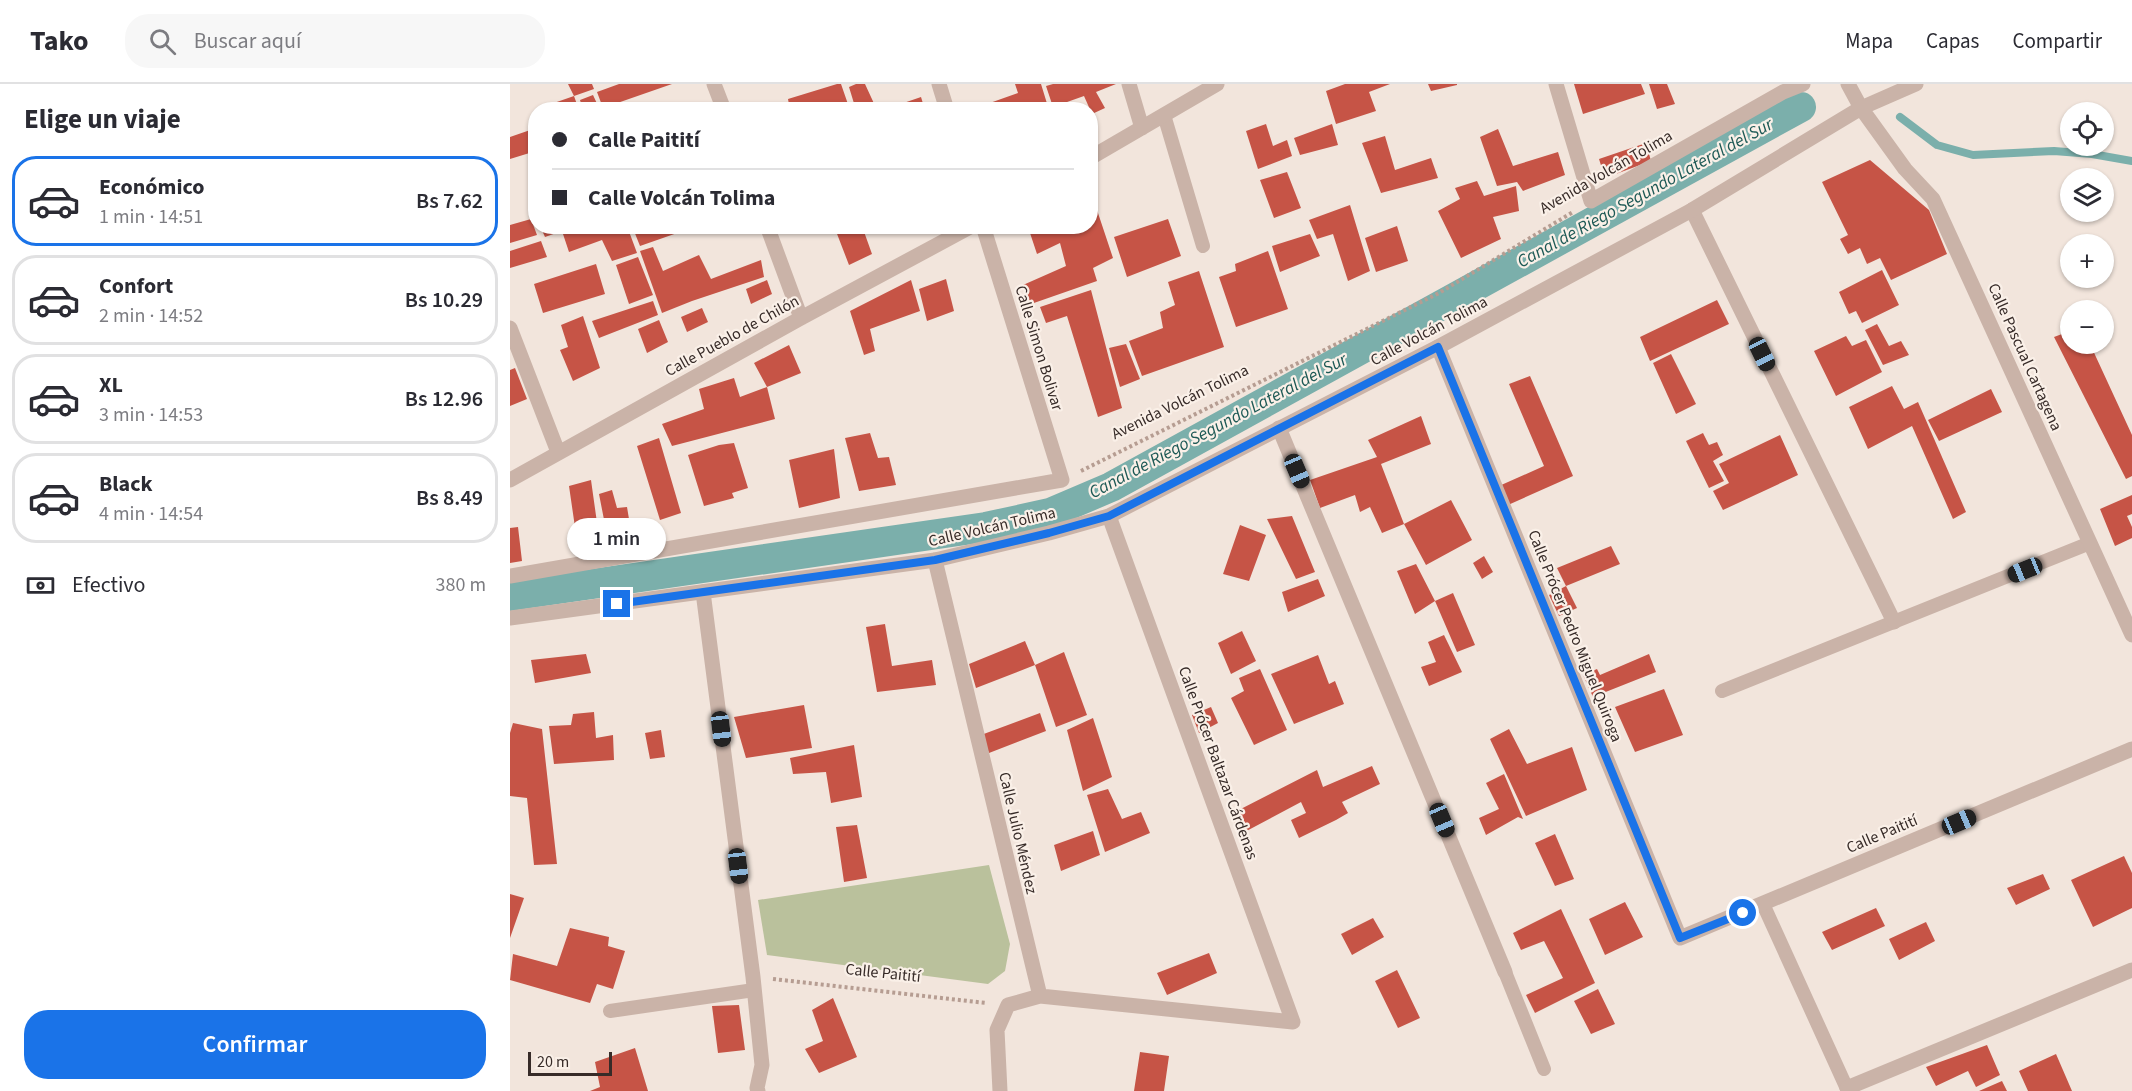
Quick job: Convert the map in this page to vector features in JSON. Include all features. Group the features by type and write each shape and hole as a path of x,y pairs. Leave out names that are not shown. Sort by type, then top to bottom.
{"street":[{"path":"714,84 721,102"},
{"path":"939,84 945,102"},
{"path":"1129,84 1142,128"},
{"path":"1098,153 1217,84"},
{"path":"1556,84 1591,201"},
{"name":"Avenida Volcán Tolima","path":"1591,201 1782,92 1803,84"},
{"name":"Calle Pascual Cartagena","path":"1848,84 1861,108 1905,169 1934,199 2132,635"},
{"name":"Calle Volcán Tolima","path":"510,618 935,560 1109,516 1438,347 1692,210 1861,108 1913,85"},
{"path":"1692,210 1893,622"},
{"path":"770,234 801,318"},
{"name":"Calle Pueblo de Chilón","path":"510,480 957,234"},
{"name":"Calle Simon Bolivar","path":"985,234 1062,480"},
{"path":"510,328 558,452"},
{"name":"Calle Prócer Pedro Miguel Quiroga","path":"1438,347 1680,938"},
{"path":"1279,428 1505,972"},
{"path":"510,576 1062,480"},
{"name":"Calle Prócer Baltazar Cárdenas","path":"1040,996 1293,1022 1109,516"},
{"name":"Calle Julio Méndez","path":"935,560 1040,996"},
{"path":"703,592 754,984 762,1065 755,1090"},
{"name":"Calle Paitití","path":"1680,938 2132,749"},
{"path":"1847,1090 2132,970"},
{"path":"1000,1091 997,1030 1008,1005 1040,996"}],"lane":[{"path":"1164,115 1203,246"},
{"path":"1722,691 2090,543"},
{"path":"1764,904 1847,1090"},
{"path":"1505,972 1544,1069"},
{"path":"610,1011 754,984"}],"path":[{"name":"Avenida Volcán Tolima","path":"1062,480 1439,293 1591,201"},
{"name":"Calle Paitití","path":"754,984 1008,1005"}],"green space":[{"path":"989,865 1010,944 1005,971 988,984 767,955 758,900"}],"building":[{"path":"568,84 592,84 594,89 574,96"},
{"path":"619,84 672,84 620,102 601,102 597,92"},
{"path":"841,84 847,102 789,102 788,99"},
{"path":"865,84 873,102 854,102 849,87"},
{"path":"1015,84 1041,84 1047,102 993,102 1018,93"},
{"path":"1116,84 1096,92 1105,108 1098,111 1098,102 1087,102 1084,96 1067,102 1051,102 1046,86"},
{"path":"1345,84 1390,84 1369,92 1376,111 1336,124 1326,91"},
{"path":"1428,84 1457,84 1457,85 1431,91"},
{"path":"1574,84 1641,84 1645,94 1583,114"},
{"path":"1649,84 1667,84 1675,104 1657,109"},
{"path":"593,95 596,102 581,102 580,100"},
{"path":"574,96 576,102 557,102"},
{"path":"921,97 923,102 906,102"},
{"path":"1266,124 1273,146 1287,140 1292,156 1258,169 1246,131"},
{"path":"1332,124 1338,145 1300,155 1294,138"},
{"path":"1498,129 1513,166 1558,152 1565,175 1523,191 1517,182 1497,186 1480,137"},
{"path":"528,131 528,153 510,159 510,137"},
{"path":"1385,136 1395,170 1431,158 1438,178 1381,193 1362,143"},
{"path":"1646,143 1651,161 1605,178 1599,159"},
{"path":"1870,160 1929,210 1947,254 1891,280 1880,258 1867,264 1860,248 1848,254 1840,239 1848,235 1822,182"},
{"path":"1287,172 1301,208 1274,218 1260,180"},
{"path":"1477,181 1484,196 1516,186 1519,211 1493,217 1501,239 1461,258 1438,211 1460,199 1455,188"},
{"path":"1350,205 1370,271 1348,281 1333,234 1317,239 1309,220"},
{"path":"1098,213 1113,258 1093,268 1097,281 1031,304 1023,285 1066,266 1060,243 1037,254 1030,234 1098,234"},
{"path":"1168,219 1181,256 1127,277 1114,237"},
{"path":"528,220 528,234 537,235 510,243 510,225"},
{"path":"1397,226 1408,261 1376,272 1365,238"},
{"path":"563,234 630,234 637,253 612,261 602,240 569,252"},
{"path":"635,234 674,234 640,246"},
{"path":"837,234 865,234 872,254 849,265"},
{"path":"1310,234 1320,256 1280,272 1272,246"},
{"path":"541,241 547,257 510,268 510,251"},
{"path":"653,247 663,271 699,255 711,279 761,260 764,277 662,313 640,251"},
{"path":"1268,251 1288,309 1236,327 1219,277 1236,271 1235,264"},
{"path":"638,257 653,295 629,304 616,265"},
{"path":"596,264 605,294 543,313 534,284"},
{"path":"1882,270 1899,305 1862,323 1856,311 1849,314 1839,292"},
{"path":"1199,271 1224,347 1142,376 1129,341 1163,328 1160,312 1175,305 1168,282"},
{"path":"946,279 954,311 927,321 919,289"},
{"path":"767,280 772,294 751,304 746,289"},
{"path":"911,280 920,311 870,329 875,351 864,355 850,311"},
{"path":"1091,290 1122,408 1098,417 1067,316 1046,323 1040,307"},
{"path":"1717,300 1729,324 1650,361 1640,337"},
{"path":"653,301 658,315 599,338 592,321"},
{"path":"702,308 708,322 687,332 681,317"},
{"path":"583,316 600,368 573,381 560,350 568,347 561,325"},
{"path":"659,320 668,342 647,353 638,329"},
{"path":"1877,324 1889,346 1901,341 1909,355 1883,365 1865,330"},
{"path":"2060,335 2060,349 2054,337"},
{"path":"1846,336 1852,346 1866,340 1882,372 1836,396 1814,351"},
{"path":"1126,344 1140,379 1120,387 1109,348"},
{"path":"789,345 801,373 767,387 754,363"},
{"path":"1671,354 1696,404 1676,414 1653,363"},
{"path":"2063,354 2095,354 2132,435 2132,476 2126,479"},
{"path":"515,368 527,399 510,406 510,370"},
{"path":"1530,376 1573,476 1508,505 1499,486 1544,466 1509,384"},
{"path":"734,378 740,397 767,387 775,419 672,446 662,424 704,409 699,389"},
{"path":"1892,386 1904,409 1918,402 1966,512 1953,519 1912,426 1868,449 1849,407"},
{"path":"1991,389 2002,412 1939,441 1928,420"},
{"path":"1421,416 1431,444 1381,464 1404,524 1382,533 1370,507 1360,512 1355,495 1320,508 1310,480 1377,457 1368,440"},
{"path":"870,433 878,458 889,457 896,485 859,491 845,438"},
{"path":"1703,433 1709,445 1717,442 1723,455 1713,461 1724,481 1709,488 1686,441"},
{"path":"1780,435 1798,475 1723,510 1713,491 1729,483 1719,464"},
{"path":"659,438 681,513 660,520 637,446"},
{"path":"734,443 748,488 732,493 734,498 704,506 688,455 719,445"},
{"path":"834,449 840,498 799,508 789,460"},
{"path":"591,480 599,537 577,541 569,486"},
{"path":"612,490 617,508 627,507 631,531 607,535 599,494"},
{"path":"2132,495 2132,514 2127,516 2132,527 2132,538 2115,546 2100,509"},
{"path":"1451,500 1472,540 1426,565 1404,524"},
{"path":"1292,516 1315,572 1296,579 1267,519"},
{"path":"1240,525 1266,535 1249,581 1223,574"},
{"path":"518,527 522,561 510,563 510,528"},
{"path":"1611,546 1620,564 1566,586 1557,568"},
{"path":"1484,556 1493,572 1482,579 1473,563"},
{"path":"1416,564 1435,601 1415,614 1397,571"},
{"path":"1318,579 1325,596 1288,612 1282,592"},
{"path":"1566,586 1577,608 1559,616 1549,595"},
{"path":"1453,593 1475,645 1457,652 1435,601"},
{"path":"885,624 892,666 932,660 936,685 877,692 866,627"},
{"path":"1242,631 1256,661 1231,674 1218,643"},
{"path":"1444,635 1462,672 1429,686 1421,667 1436,662 1428,642"},
{"path":"1025,641 1035,665 976,688 969,664"},
{"path":"1064,652 1087,715 1056,727 1035,665"},
{"path":"586,654 591,673 535,683 531,660"},
{"path":"1649,654 1656,672 1593,697 1583,675 1597,669 1600,675"},
{"path":"1318,655 1329,684 1335,681 1344,704 1294,724 1271,674"},
{"path":"1260,669 1287,730 1254,745 1231,698 1244,691 1239,678"},
{"path":"1664,689 1683,735 1635,752 1615,707"},
{"path":"804,705 812,748 746,758 734,717"},
{"path":"1211,707 1218,723 1199,733 1192,715"},
{"path":"594,712 596,738 613,735 614,760 554,764 549,726 571,725 573,714"},
{"path":"1040,713 1046,731 989,753 981,735"},
{"path":"1093,718 1112,777 1083,791 1067,730"},
{"path":"513,723 542,729 557,864 534,865 527,798 510,796 510,733"},
{"path":"1509,729 1527,764 1572,747 1587,790 1526,816 1490,739"},
{"path":"661,730 665,757 650,759 645,733"},
{"path":"854,745 862,797 831,803 826,772 793,774 790,758"},
{"path":"1372,766 1380,784 1342,802 1348,813 1336,820 1299,838 1291,820 1306,813 1301,802 1239,835 1231,814 1317,770 1323,787"},
{"path":"1504,774 1523,819 1518,817 1486,835 1479,818 1499,809 1486,783"},
{"path":"1108,789 1122,819 1141,812 1150,833 1105,852 1087,795"},
{"path":"857,825 867,878 844,882 836,827"},
{"path":"1093,831 1100,855 1061,871 1054,845"},
{"path":"1555,834 1574,879 1555,886 1535,843"},
{"path":"2124,856 2132,873 2132,908 2093,927 2071,880"},
{"path":"2043,874 2050,889 2016,905 2007,888"},
{"path":"510,894 524,898 510,938"},
{"path":"1625,902 1643,937 1605,955 1589,919"},
{"path":"1876,908 1885,926 1832,950 1822,932"},
{"path":"1561,909 1595,983 1535,1013 1526,995 1563,978 1544,941 1521,950 1513,933"},
{"path":"1373,918 1384,937 1352,955 1341,934"},
{"path":"1926,922 1935,941 1899,960 1889,939"},
{"path":"570,928 609,937 608,946 625,951 613,989 597,984 590,1003 510,980 513,954 557,966"},
{"path":"1209,953 1217,973 1167,995 1157,973"},
{"path":"1397,970 1420,1018 1398,1028 1375,981"},
{"path":"1598,989 1615,1024 1591,1034 1574,1001"},
{"path":"833,998 857,1057 819,1073 805,1049 823,1041 812,1010"},
{"path":"739,1005 745,1050 718,1053 712,1006"},
{"path":"1987,1045 2000,1075 1976,1087 1968,1071 1936,1086 1926,1067"},
{"path":"635,1048 648,1091 590,1091 600,1087 595,1062"},
{"path":"1140,1052 1169,1056 1164,1091 1134,1091"},
{"path":"2056,1054 2072,1091 2028,1091 2019,1071"},
{"path":"2002,1081 2007,1091 1979,1091"}],"waterway":[{"name":"Canal de Riego Segundo Lateral del Sur","path":"510,596 986,527 1050,513 1111,487 1801,107"},
{"path":"1900,117 1937,145 1973,155 2054,151 2092,154 2132,161"}],"route":[{"path":"617,604 935,560 1109,516 1438,347 1680,938 1743,913"}]}
